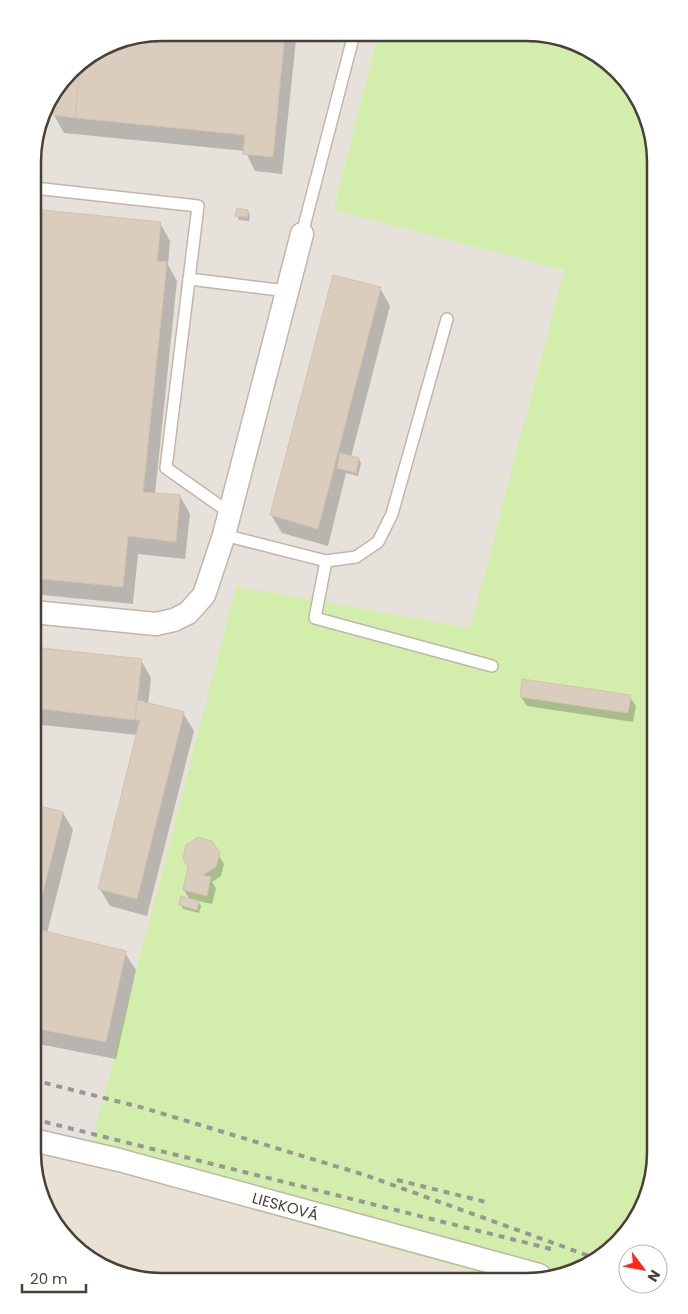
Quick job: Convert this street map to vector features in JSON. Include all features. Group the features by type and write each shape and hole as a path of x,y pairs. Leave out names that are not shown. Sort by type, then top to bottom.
{"street":[{"path":"41,613 156,624 174,620 188,613 204,595 230,513 302,234"},
{"name":"LIESKOVÁ","path":"41,1142 129,1163 531,1273"}],"lane":[{"path":"302,234 352,41"},
{"path":"41,189 198,206 166,468 230,513"},
{"path":"189,279 287,291"},
{"path":"224,535 326,561 356,557 378,542 392,514 447,319"},
{"path":"326,561 315,618 492,666"}],"shaded area":[{"path":"376,41 333,210 564,270 470,628 236,586 86,1163 41,1152 41,162 45,131 57,102 71,83 102,57 123,48 154,42"},
{"path":"41,1153 86,1163 477,1273 162,1273 131,1269 116,1264 95,1252 71,1231 62,1219 48,1191"}],"green space":[{"path":"376,41 526,41 565,48 593,62 617,83 626,95 640,123 647,162 646,1160 643,1183 638,1198 622,1225 599,1248 586,1257 557,1269 526,1273 477,1273 86,1163 236,586 470,628 564,270 333,210"}],"building":[{"path":"154,42 284,42 273,157 243,154 245,135 75,118 79,75 102,57 123,48"},
{"path":"79,75 75,118 53,115 57,102"},
{"path":"237,208 248,210 248,217 235,216"},
{"path":"43,210 161,222 157,261 167,262 143,492 180,495 176,542 128,536 123,587 41,579 41,228"},
{"path":"333,275 381,287 318,529 270,515"},
{"path":"340,453 359,458 356,473 337,468"},
{"path":"41,648 142,659 135,720 41,709"},
{"path":"522,679 631,695 628,713 520,697"},
{"path":"137,700 184,712 137,899 98,889 140,720 135,720"},
{"path":"41,806 63,812 41,900"},
{"path":"198,837 212,841 220,853 216,867 201,875 211,877 207,896 183,890 188,867 183,859 186,845"},
{"path":"181,896 199,901 197,910 179,905"},
{"path":"41,930 126,951 106,1042 41,1030"}],"railway":[{"path":"41,1082 144,1108 365,1175 588,1256"},
{"path":"41,1121 551,1249"},
{"path":"397,1180 490,1203"}]}
